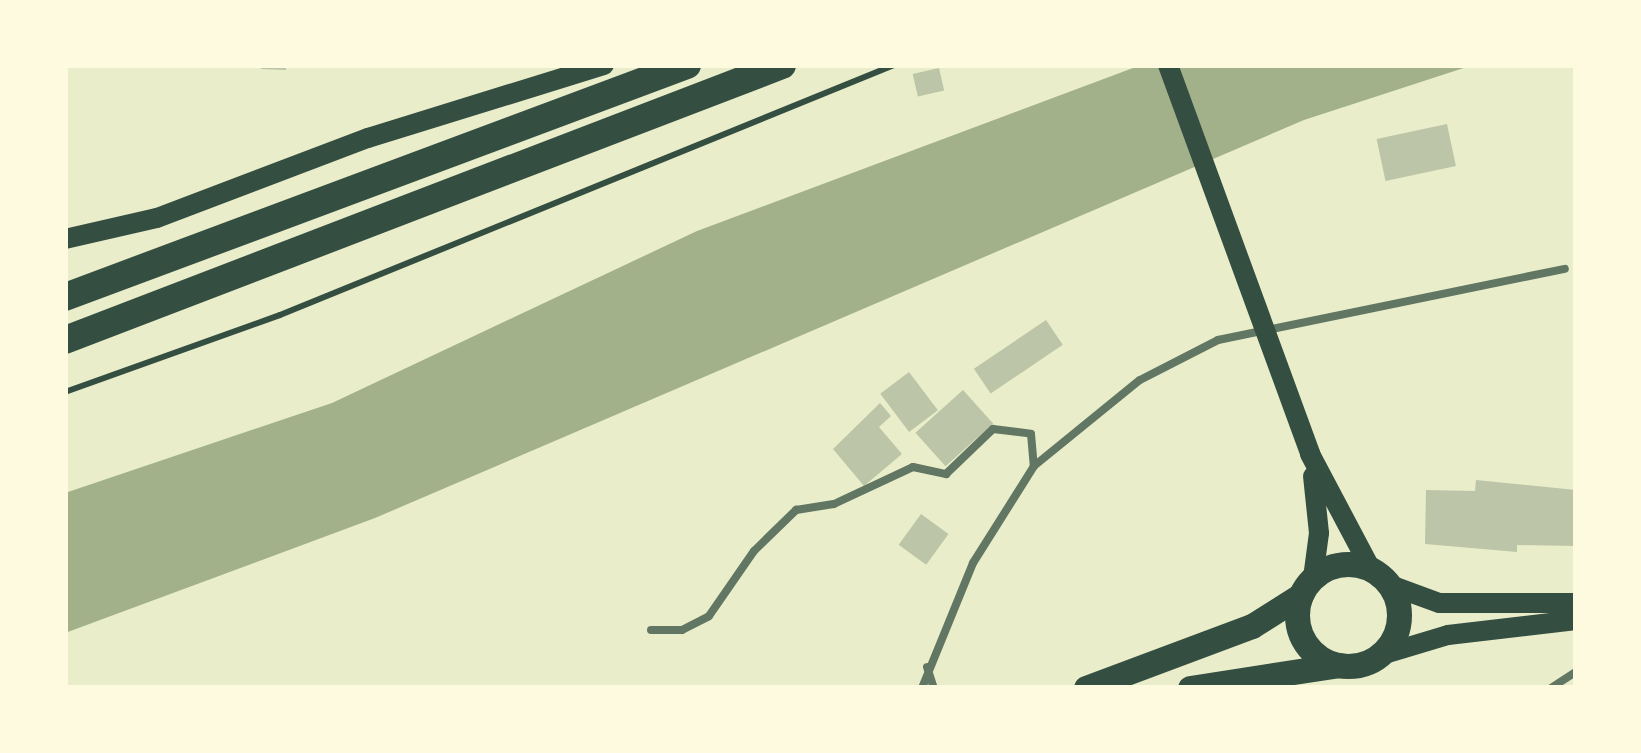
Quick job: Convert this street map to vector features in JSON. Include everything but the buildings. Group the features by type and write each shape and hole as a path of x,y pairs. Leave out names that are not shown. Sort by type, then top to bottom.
{"highway":[{"path":"65,297 687,65"},
{"path":"65,340 782,65"}],"main road":[{"path":"65,239 157,218 368,138 604,65"},
{"path":"1168,65 1310,454 1380,577 1396,631 1378,656"},
{"path":"1310,454 1318,505 1303,639 1338,665"},
{"path":"1086,688 1252,626 1340,564 1440,603 1576,603"},
{"path":"1190,688 1338,665 1448,635 1576,620"}],"lane":[{"path":"922,688 927,667 972,563 1034,466 1140,380 1218,340 1564,269"},
{"path":"651,630 682,630 709,616 754,551 796,510 834,504 913,467 946,474 993,429 1031,434 1034,466"},
{"path":"927,667 934,688"},
{"path":"1551,688 1576,672"}],"path":[{"path":"65,392 298,308 894,65"}],"shaded area":[{"path":"1141,65 1473,65 1304,120 375,518 65,633 65,493 332,403 697,231"}]}
